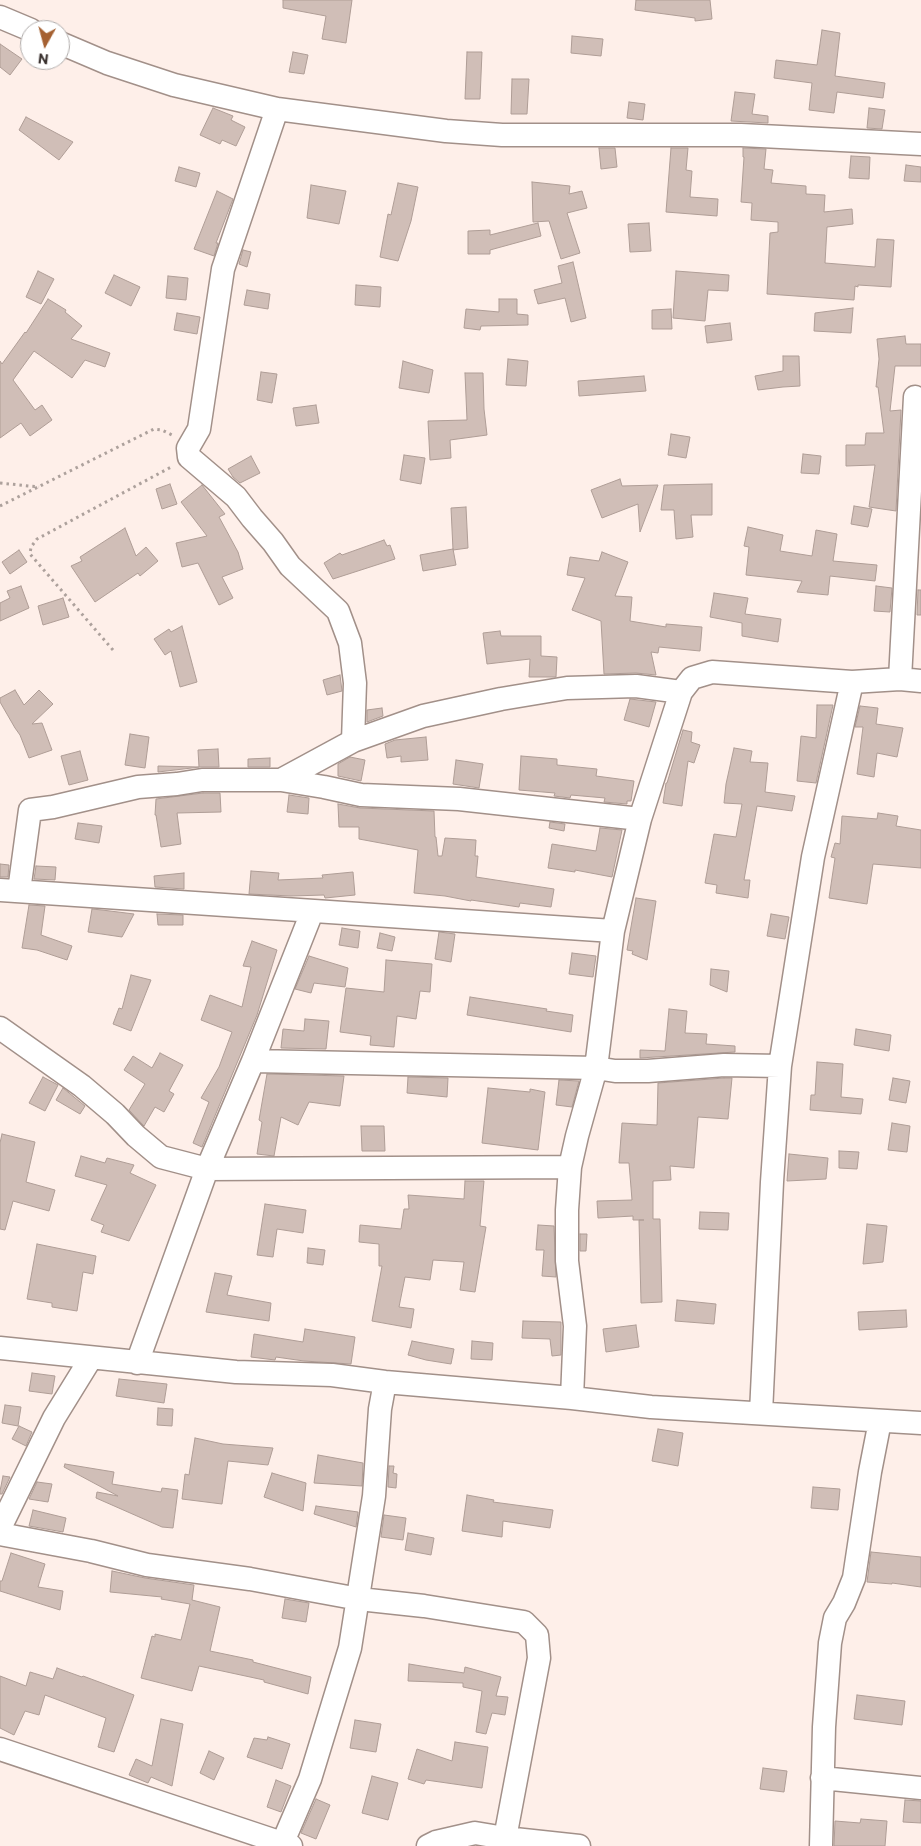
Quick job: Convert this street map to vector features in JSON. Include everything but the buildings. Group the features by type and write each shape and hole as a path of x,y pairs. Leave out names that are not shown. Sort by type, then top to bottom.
{"street":[{"path":"0,17 20,25"},
{"path":"70,47 106,63 174,85 277,108 446,131 502,135 741,135 921,144"},
{"path":"277,108 223,269 199,429 188,453 236,497 290,566 338,611 350,643 355,683 353,741"},
{"path":"572,1398 575,1326 567,1261 567,1210 570,1168 596,1068 613,932 640,819 681,692 692,678 712,672 852,682 911,680 915,397"},
{"path":"760,1413 780,1066 813,857 852,682"},
{"path":"281,780 353,741 423,716 501,699 567,688 636,686 681,692"},
{"path":"613,932 9,890 30,810 53,807 138,787 202,780 281,780 361,795 459,799 640,819"},
{"path":"137,1363 207,1169 253,1061 312,912"},
{"path":"0,1028 82,1086 161,1157 207,1169 570,1168"},
{"path":"253,1061 596,1068 615,1071 648,1071 724,1065 780,1066"},
{"path":"0,1348 236,1372 332,1375 385,1382 572,1398 651,1407 921,1423"},
{"path":"0,1528 54,1418 90,1358"},
{"path":"0,1749 286,1845 310,1778 350,1648 374,1496 380,1409 385,1382"},
{"path":"821,1846 822,1778 830,1643 835,1618 844,1603 854,1578 870,1472 880,1421"},
{"path":"0,1534 49,1545 91,1551 147,1565 250,1579 359,1599 424,1606 524,1622 537,1635 539,1658 504,1842"},
{"path":"822,1778 921,1788"},
{"path":"428,1846 436,1842 475,1833 504,1842 579,1846"}],"path":[{"path":"0,506 154,430 169,433 188,453 37,539 31,547 30,554 113,650"},
{"path":"0,483 39,487"}]}
